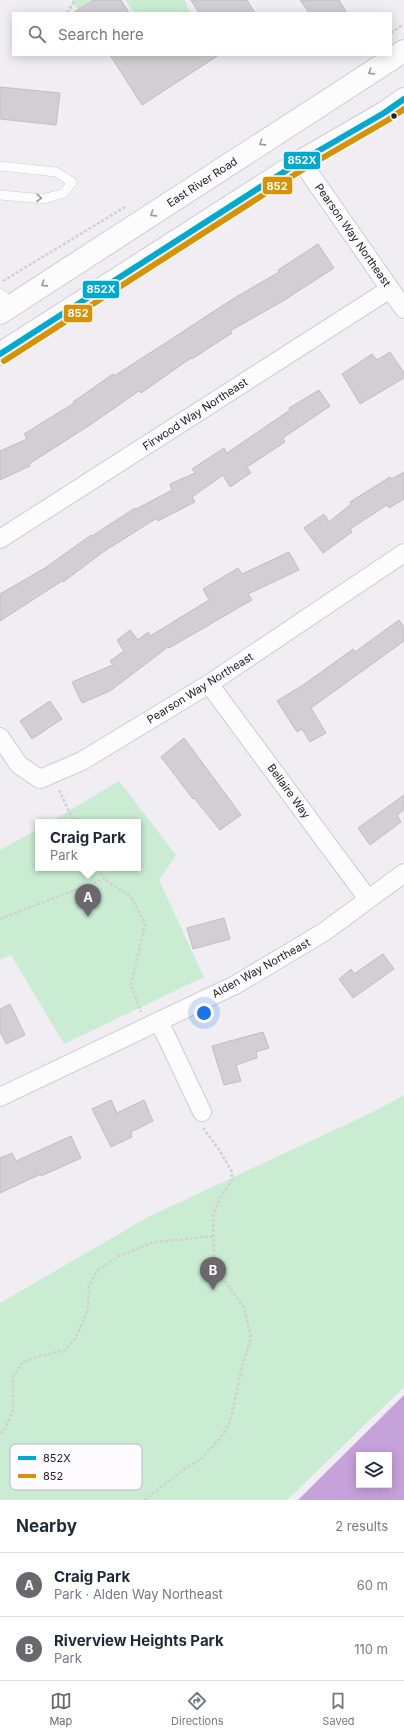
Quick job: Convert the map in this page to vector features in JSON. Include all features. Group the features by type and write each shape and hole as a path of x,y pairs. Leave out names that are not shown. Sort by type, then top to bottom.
{"main road":[{"name":"East River Road","path":"5,304 404,51"},
{"path":"0,354 301,160 384,113 404,99"}],"street":[{"name":"Pearson Way Northeast","path":"301,160 404,309"},
{"name":"Firwood Way Northeast","path":"0,539 390,289"},
{"name":"Pearson Way Northeast","path":"0,737 19,765 40,779 82,761 209,684 404,553"},
{"name":"Bellaire Way","path":"209,684 368,899"},
{"name":"Alden Way Northeast","path":"0,1097 235,985 324,932 404,873"},
{"path":"153,1024 202,1112"}],"lane":[{"path":"0,166 56,172 72,182 64,193 44,199 0,195"}],"path":[{"path":"68,12 75,0"},
{"path":"392,32 404,24"},
{"path":"0,283 58,246 126,206"},
{"path":"52,774 73,819"},
{"path":"100,871 104,879 131,897 144,924 131,985 153,1024"},
{"path":"0,919 104,879"},
{"path":"144,1500 186,1468 201,1459 221,1437 230,1422 242,1367 251,1338 244,1308 221,1276 216,1267 214,1258 213,1215 220,1198 232,1180 232,1172 220,1151 203,1128 202,1112"},
{"path":"0,1433 4,1431 13,1411 14,1378 23,1362 65,1350 75,1339 88,1310 88,1286 97,1271 119,1256 155,1242 214,1236"}],"green space":[{"path":"72,0 91,0 78,9"},
{"path":"125,0 185,0 190,12 134,12"},
{"path":"119,781 176,855 159,880 204,977 64,1044 11,955 0,960 0,850 35,831 35,871 141,871 141,819 55,819"},
{"path":"404,1095 404,1387 287,1500 0,1500 0,1303 148,1217 377,1110"}],"shaded area":[{"path":"404,1395 404,1500 298,1500"}],"building":[{"path":"93,0 121,0 128,12 75,12"},
{"path":"191,0 247,0 254,12 198,12"},
{"path":"300,0 339,0 346,12 308,12"},
{"path":"111,56 217,56 142,105"},
{"path":"0,87 60,93 56,125 0,119"},
{"path":"318,244 334,268 283,301 230,331 232,333 192,359 191,358 141,393 139,391 90,425 29,464 30,466 0,480 0,451 27,439 24,434 74,403 73,402 113,374 114,376 231,300 279,272 278,270"},
{"path":"390,352 404,373 404,378 360,404 342,374 372,354 377,360"},
{"path":"319,390 330,406 283,438 285,442 247,467 251,473 230,487 223,475 192,497 195,502 158,521 157,518 103,552 63,582 62,581 0,621 0,594 45,568 91,535 92,536 135,508 136,509 172,490 170,484 195,473 192,469 224,448 227,453 290,410 289,408"},
{"path":"404,472 404,499 389,508 387,505 350,529 352,532 323,553 304,528 324,514 329,522 351,504 350,502 390,477 391,479"},
{"path":"289,552 299,570 248,594 252,600 169,648 168,647 110,691 82,703 72,682 113,665 110,661 124,651 117,640 130,630 138,640 148,632 150,636 209,600 203,589 238,568 242,574"},
{"path":"399,620 404,627 404,641 311,708 326,733 310,742 302,729 297,732 277,701 306,683 353,649 355,652"},
{"path":"50,701 62,719 32,739 20,721"},
{"path":"184,738 241,815 220,830 194,798 193,799 161,757"},
{"path":"404,795 404,810 397,815 401,822 370,845 358,828"},
{"path":"224,918 230,939 193,949 187,928"},
{"path":"383,954 394,969 353,998 339,979 351,969 354,974"},
{"path":"10,1004 25,1035 6,1044 0,1031 0,1009"},
{"path":"263,1032 269,1048 256,1052 257,1058 236,1065 241,1081 224,1085 212,1046"},
{"path":"111,1100 117,1113 144,1100 153,1121 131,1132 132,1137 111,1147 92,1109"},
{"path":"71,1136 81,1158 0,1193 0,1158 12,1153 16,1161"}],"transit line":[{"name":"852X","path":"0,354 301,161 384,113 404,99"},
{"name":"852","path":"4,361 305,168 388,120 404,109"}],"place":[{"name":"Craig Park","path":"88,917"},
{"name":"Riverview Heights Park","path":"213,1290"}]}
